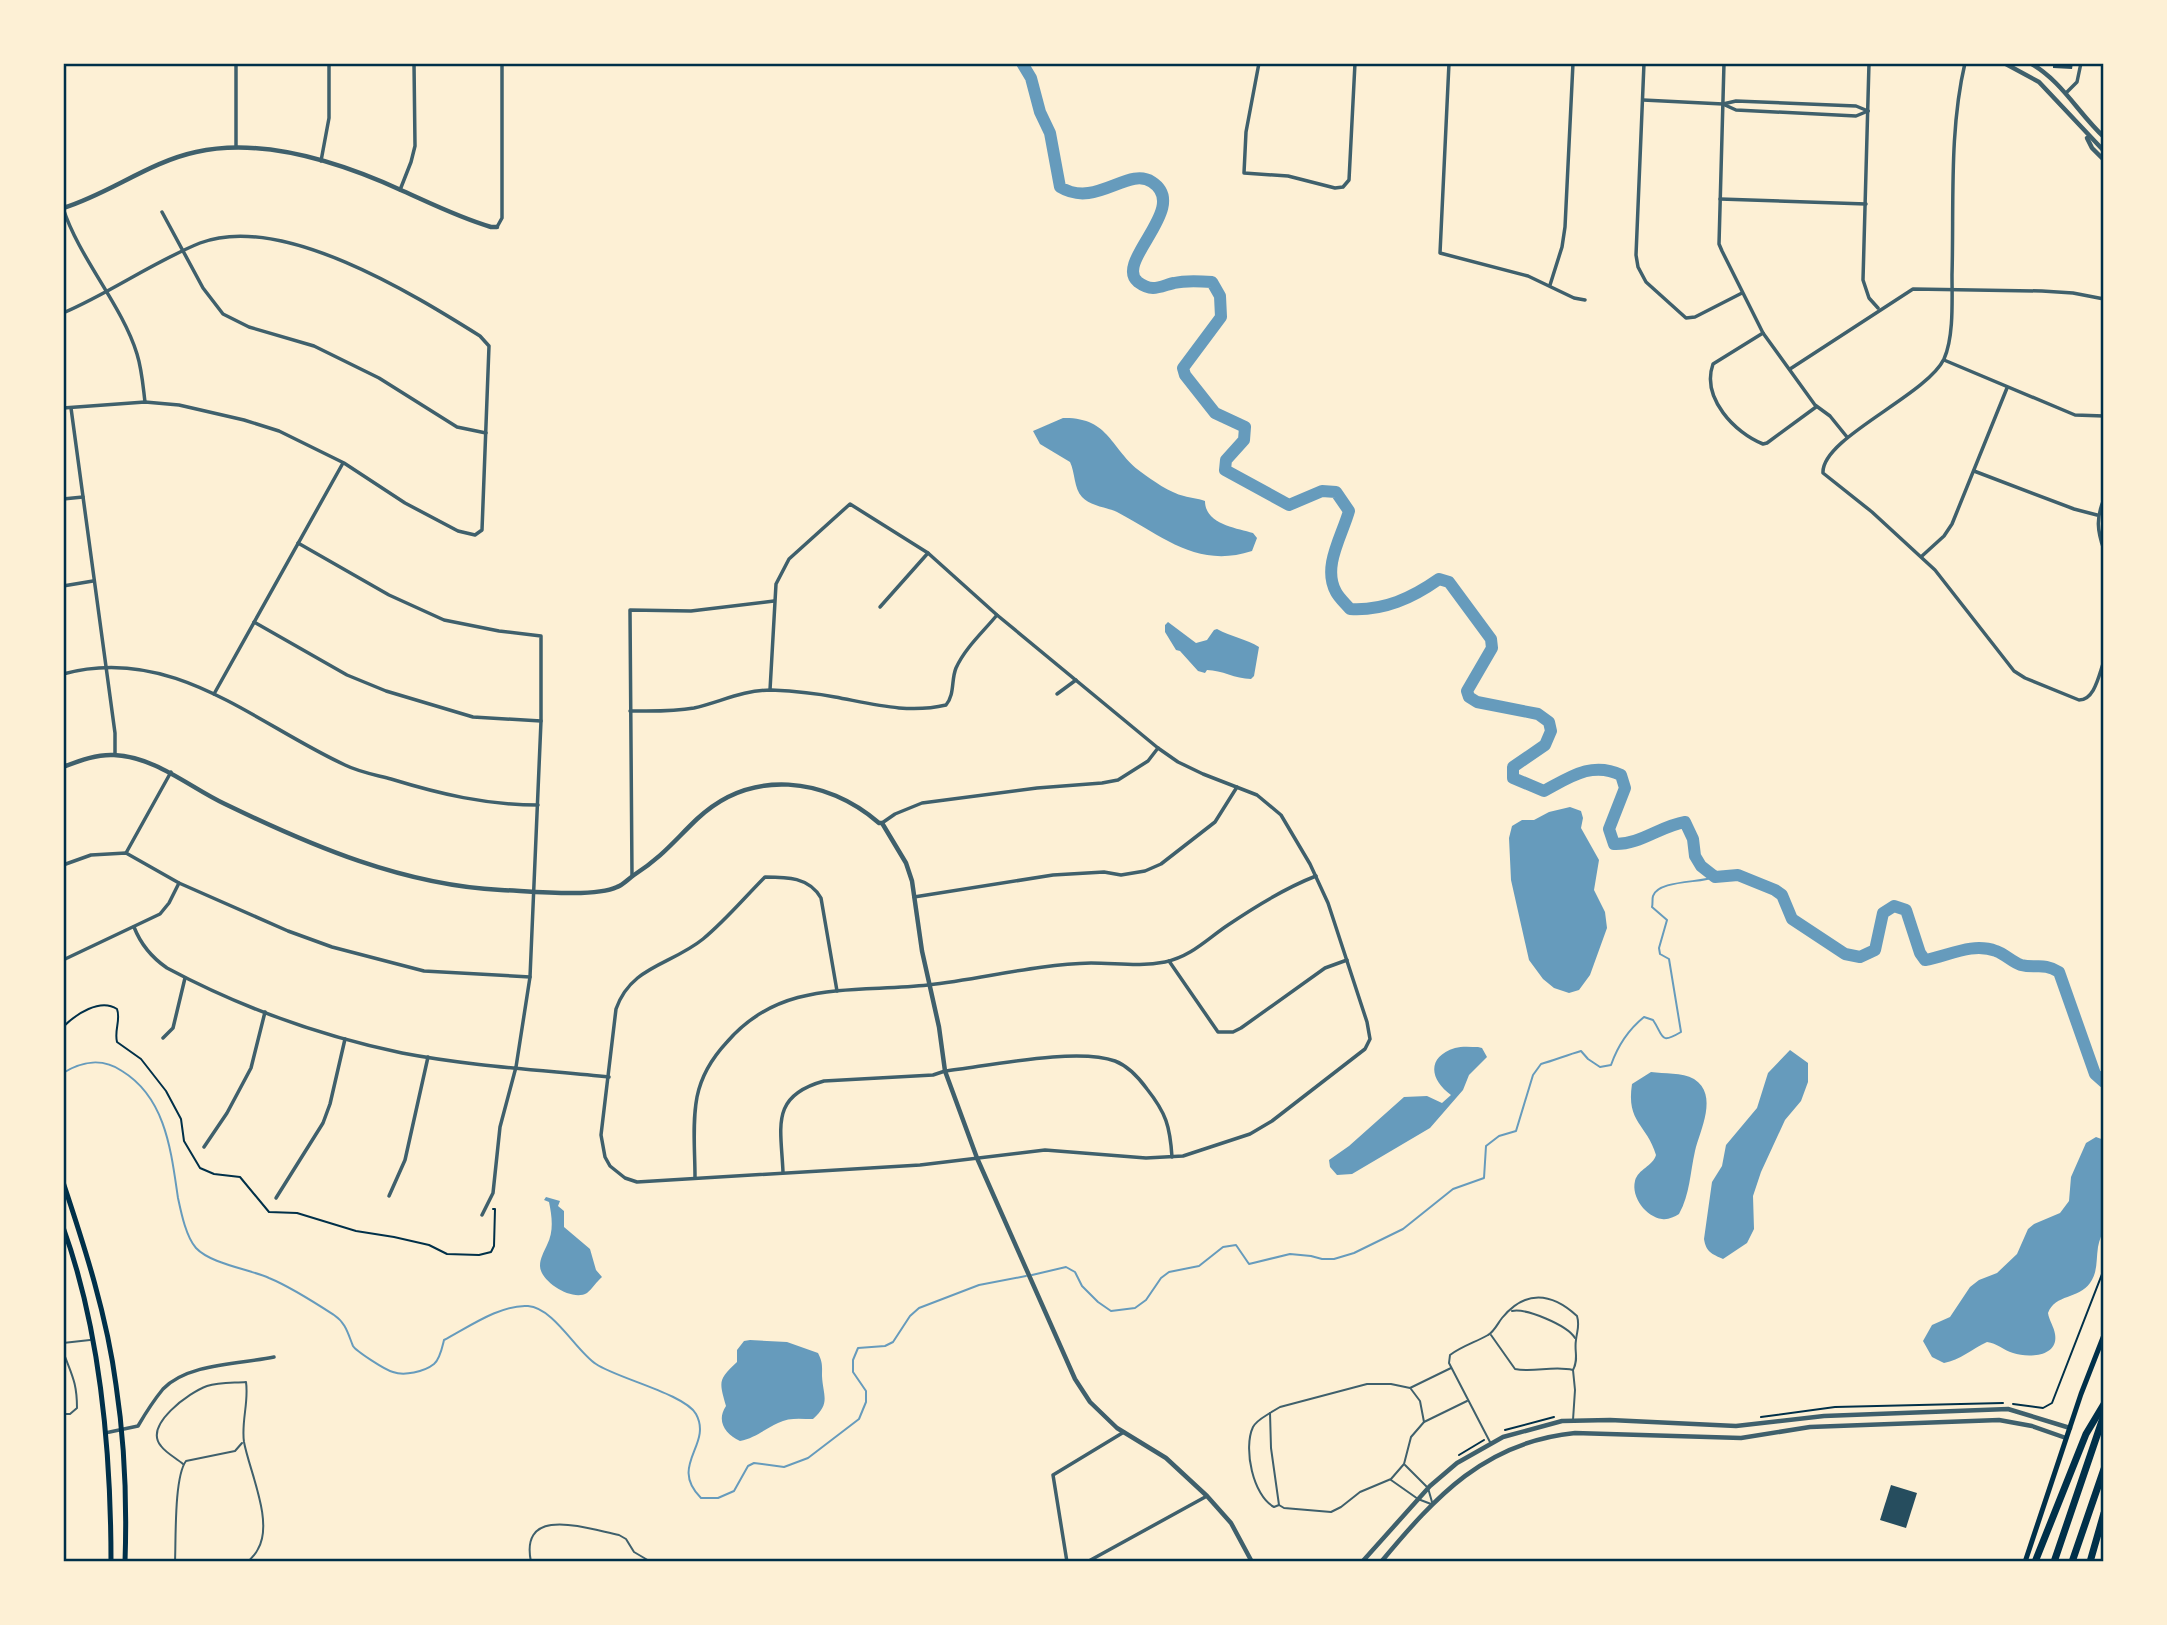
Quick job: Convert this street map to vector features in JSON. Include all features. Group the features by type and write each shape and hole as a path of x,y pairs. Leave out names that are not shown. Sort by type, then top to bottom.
{"highway":[{"path":"2035,1562 2086,1434 2104,1404"},
{"path":"2054,1562 2104,1415"},
{"path":"2072,1562 2104,1469"},
{"path":"2090,1562 2104,1513"}],"main road":[{"path":"63,1182 66,1201 94,1280 116,1382 126,1485 125,1562"},
{"path":"63,1227 92,1339 105,1433 111,1562"},
{"path":"2025,1562 2104,1335"},
{"path":"92,1339 106,1336"}],"street":[{"path":"236,63 236,147"},
{"path":"321,162 329,118 329,63"},
{"path":"400,190 415,146 414,63"},
{"path":"145,402 136,352 63,208 89,200 177,157 236,147 269,148 321,162 400,190 461,219 491,228 497,227 502,218 502,63"},
{"path":"1259,63 1246,132 1244,173 1288,176 1335,188 1343,187 1349,180 1354,63"},
{"path":"1449,63 1440,253 1528,276 1574,298 1585,300"},
{"path":"1549,285 1562,247 1565,227 1573,63"},
{"path":"1644,63 1636,255 1642,275 1686,318 1695,317 1742,293"},
{"path":"1724,63 1719,244 1763,333 1816,407 1830,416 1847,437"},
{"path":"1869,63 1863,280 1869,298 1878,309"},
{"path":"1965,63 1957,98 1951,313 1944,360 1923,384 1847,437 1823,469 1826,477 1872,512 1922,556 1954,592 2014,671 2025,678 2085,700 2091,696 2104,661"},
{"path":"2004,63 2039,82 2104,151"},
{"path":"2030,63 2066,93 2104,137"},
{"path":"2066,93 2077,82 2081,63"},
{"path":"1643,100 1856,106 1868,111"},
{"path":"1723,104 1736,110 1749,111 1856,116 1868,111"},
{"path":"2084,131 2092,148 2104,160"},
{"path":"1720,199 1866,204"},
{"path":"162,212 203,288 223,314 249,327 314,346 379,378 457,426 486,433"},
{"path":"63,313 183,251 231,235 251,235 302,248 355,266 395,285 480,336 489,346 483,527 481,533 472,535 458,531 422,512 344,463 279,431 244,420 179,405 145,402 63,408"},
{"path":"1790,369 1878,309 1913,289 2073,293 2104,299"},
{"path":"1763,333 1713,364 1711,371 1716,398 1727,419 1752,439 1767,443 1816,407"},
{"path":"1944,360 2076,415 2104,416"},
{"path":"1922,556 1944,536 1952,524 2007,388"},
{"path":"71,408 115,733 115,755"},
{"path":"214,694 344,463"},
{"path":"1974,471 2097,515"},
{"path":"63,499 83,497"},
{"path":"2104,499 2097,515 2099,537 2104,550"},
{"path":"770,690 776,584 789,559 850,504 928,553 997,615 1158,748 1178,762 1257,795 1281,815 1316,876 1328,904 1370,1039 1365,1049 1272,1121 1229,1142 1172,1157 1146,1158 1045,1150 920,1165 637,1182 625,1178 610,1166 605,1157 601,1135 616,1009 620,998 643,972 677,956 700,941 738,907 765,877 786,877 812,886 821,898 837,990"},
{"path":"298,543 389,595 444,621 541,636 541,720 530,977 516,1067 500,1127 493,1194 482,1215"},
{"path":"880,607 928,553"},
{"path":"63,586 93,581"},
{"path":"632,876 630,610 691,611 774,601"},
{"path":"630,711 670,712 749,692 770,690 835,697 877,707 946,705 958,665 968,648 997,615"},
{"path":"254,622 346,675 386,691 473,717 541,720"},
{"path":"63,674 105,668 156,672 202,687 346,766 457,798 538,804"},
{"path":"1057,694 1076,680"},
{"path":"882,823 895,814 922,803 1118,780 1148,761 1158,748"},
{"path":"63,767 88,759 115,755 135,759 171,772 217,801 352,860 438,882 495,890 582,893 616,888 652,864 710,808 734,794 765,786 802,785 820,789 854,803 882,823 906,863 912,881 945,1071 977,1157 1075,1379 1090,1402 1117,1428 1167,1458 1207,1496 1231,1523 1252,1562"},
{"path":"126,853 171,772"},
{"path":"914,897 1053,875 1104,872 1121,875 1145,871 1161,864 1216,822 1237,787"},
{"path":"63,865 91,855 126,853 179,883 288,931 379,960 424,971 530,977"},
{"path":"695,1177 697,1097 711,1063 721,1048 746,1023 772,1006 799,996 837,990 929,985 1092,963 1148,965 1169,961 1198,949 1225,926 1294,884 1316,876"},
{"path":"63,960 160,914 169,904 179,883"},
{"path":"134,927 152,958 185,978 265,1012 345,1039 428,1057 609,1077"},
{"path":"1169,961 1218,1032 1225,1033 1241,1028 1325,968 1347,960"},
{"path":"163,1038 173,1028 185,978"},
{"path":"204,1146 227,1113 251,1068 265,1012"},
{"path":"276,1198 323,1123 345,1039"},
{"path":"783,1172 783,1110 798,1091 824,1081 933,1075 945,1071 1078,1055 1119,1062 1140,1079 1161,1106 1170,1129 1172,1157"},
{"path":"389,1196 405,1160 428,1057"},
{"path":"105,1433 138,1426 164,1388 180,1378 201,1370 274,1357"},
{"path":"1362,1562 1428,1488 1457,1463 1490,1443 1539,1425 1573,1420 1737,1426 1809,1418 2008,1409 2070,1428"},
{"path":"1946,1422 1947,1410"},
{"path":"1809,1418 1810,1427"},
{"path":"1381,1562 1433,1504 1469,1471 1495,1455 1542,1438 1575,1433 1741,1438 1810,1427 1999,1420 2032,1426 2066,1438"},
{"path":"1676,1424 1676,1436"},
{"path":"1539,1425 1542,1438"},
{"path":"1067,1562 1053,1475 1125,1432"},
{"path":"1490,1443 1495,1455"},
{"path":"1087,1562 1207,1496"},
{"path":"63,1514 63,1542"}],"lane":[{"path":"1490,1443 1449,1363 1450,1355 1490,1335 1510,1311 1534,1296 1553,1301 1577,1316 1579,1327 1573,1370 1573,1420"},
{"path":"1510,1311 1518,1309 1531,1312 1572,1333 1576,1339"},
{"path":"1490,1335 1515,1369 1523,1371 1557,1367 1573,1370"},
{"path":"63,1343 92,1339"},
{"path":"63,1351 75,1379 77,1408 70,1414 63,1414"},
{"path":"1410,1388 1452,1368"},
{"path":"183,1464 160,1446 160,1424 177,1403 209,1386 246,1382 244,1442 258,1488 262,1517 259,1549 247,1562"},
{"path":"1424,1422 1420,1401 1415,1392 1410,1388 1391,1384 1357,1385 1280,1407 1252,1428 1250,1454 1259,1492 1271,1506 1331,1512 1360,1492 1391,1479 1404,1464 1411,1437 1424,1422 1467,1401"},
{"path":"1270,1413 1271,1448 1279,1506"},
{"path":"175,1562 179,1485 183,1464 186,1461 235,1451 244,1442"},
{"path":"1404,1464 1428,1488 1433,1504"},
{"path":"1391,1479 1418,1499 1433,1504"},
{"path":"531,1562 530,1547 534,1534 547,1524 561,1524 619,1535 626,1539 635,1552 651,1562"}],"path":[{"path":"63,1027 102,1004 109,1004 117,1009 117,1042 141,1059 166,1091 181,1119 184,1141 195,1162 206,1172 240,1177 269,1212 297,1213 356,1231 429,1245 447,1254 479,1255 491,1251 495,1246 494,1209"},
{"path":"2056,1396 2104,1269"}],"water":[{"path":"1063,418 1091,423 1108,436 1131,463 1150,479 1179,494 1205,501 1206,509 1216,520 1253,533 1257,538 1252,551 1214,556 1197,553 1165,540 1117,512 1085,500 1077,490 1070,462 1040,444 1033,431"},
{"path":"1168,622 1196,643 1207,640 1217,629 1259,647 1254,676 1245,679 1213,670 1207,670 1205,673 1198,671 1176,650 1165,632"},
{"path":"1570,807 1581,811 1581,828 1599,860 1594,890 1605,912 1607,928 1590,975 1579,990 1569,993 1554,988 1543,979 1529,960 1511,880 1509,838 1512,826 1522,820 1534,820 1549,812"},
{"path":"1455,1048 1482,1048 1487,1057 1469,1075 1463,1090 1430,1128 1352,1174 1337,1175 1330,1167 1329,1160 1349,1146 1404,1097 1427,1096 1442,1103 1451,1095 1435,1076 1435,1063 1439,1057"},
{"path":"1790,1050 1808,1063 1808,1082 1801,1101 1785,1120 1761,1172 1753,1196 1754,1229 1747,1243 1723,1259 1710,1252 1704,1239 1712,1182 1722,1166 1726,1145 1757,1108 1768,1073"},
{"path":"1651,1072 1679,1074 1694,1079 1701,1086 1707,1103 1685,1199 1679,1214 1666,1219 1656,1217 1645,1210 1634,1187 1637,1177 1656,1155 1635,1115 1631,1097 1632,1084"},
{"path":"2096,1137 2104,1140 2106,1194 2104,1226 2098,1247 2096,1270 2093,1279 2085,1288 2061,1299 2051,1307 2048,1313 2055,1334 2052,1347 2041,1354 2026,1355 2013,1353 1987,1342 1950,1362 1944,1363 1932,1357 1923,1341 1932,1325 1950,1317 1970,1287 1997,1273 2017,1254 2028,1229 2060,1213 2069,1201 2071,1177 2086,1143"},
{"path":"546,1197 560,1201 558,1206 564,1211 564,1227 590,1249 596,1270 602,1277 587,1293 573,1295 566,1292 551,1284 541,1272 541,1260 552,1229 549,1202 544,1200"},
{"path":"744,1341 787,1342 818,1353 822,1364 825,1399 813,1419 782,1421 740,1441 726,1431 722,1422 726,1406 722,1381 737,1362 737,1350"}],"building":[{"path":"2053,63 2073,63 2072,69 2053,68"},
{"path":"1891,1485 1917,1493 1906,1528 1880,1520"}],"waterway":[{"path":"1022,63 1031,78 1040,112 1050,133 1060,187 1086,193 1133,179 1143,179 1152,182 1162,193 1163,205 1158,219 1135,261 1133,273 1138,282 1153,288 1183,281 1212,282 1220,296 1221,317 1183,368 1185,375 1215,413 1245,427 1244,440 1226,460 1225,470 1289,505 1322,491 1336,492 1349,511 1332,562 1332,582 1337,594 1350,609 1386,605 1408,597 1439,579 1449,582 1491,639 1492,648 1467,691 1469,697 1477,702 1538,714 1549,722 1551,731 1545,745 1513,767 1513,778 1544,791 1581,772 1600,770 1621,775 1625,788 1609,829 1614,844 1633,842 1685,822 1693,839 1695,856 1701,866 1715,877 1738,875 1775,890 1782,895 1792,919 1845,954 1860,957 1875,950 1883,913 1894,906 1906,910 1920,953 1925,960 1978,948 1999,952 2021,965 2044,966 2059,972 2095,1074 2104,1082"},
{"path":"1032,1275 1066,1267 1075,1272 1082,1286 1111,1311 1135,1308 1146,1300 1161,1278 1169,1272 1199,1266 1223,1247 1236,1245 1249,1264 1290,1254 1334,1259 1354,1253 1403,1229 1453,1189 1484,1178 1486,1146 1499,1136 1516,1131 1533,1075 1541,1064 1581,1051 1600,1067 1611,1065 1624,1038 1644,1017 1653,1020 1665,1038 1681,1032 1669,959 1660,954 1659,948 1667,920 1652,907 1653,897 1656,891 1663,887 1715,877"},
{"path":"63,1073 85,1064 107,1064 137,1082 148,1096 157,1111 169,1144 182,1217 192,1243 203,1254 269,1278 310,1300 341,1322 353,1346 365,1356 389,1371 403,1374 430,1367 438,1359 444,1340 484,1318 518,1306 538,1309 556,1322 596,1364 665,1393 696,1414 700,1425 699,1436 689,1465 689,1475 692,1486 701,1498 718,1498 734,1491 748,1466 754,1463 784,1467 808,1458 859,1419 866,1402 866,1391 853,1372 853,1360 858,1348 885,1346 893,1342 910,1316 919,1308 979,1285 1026,1276"}]}
